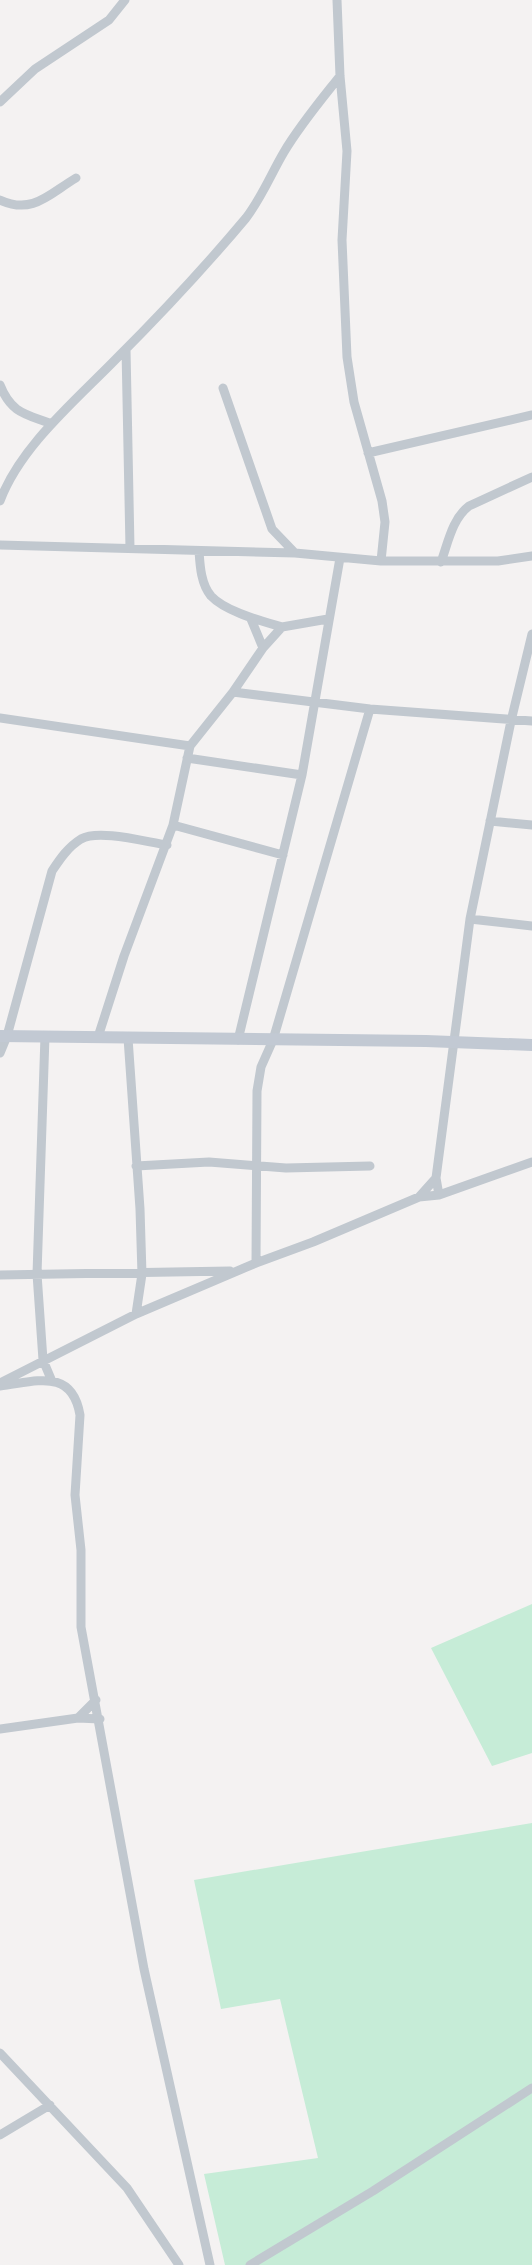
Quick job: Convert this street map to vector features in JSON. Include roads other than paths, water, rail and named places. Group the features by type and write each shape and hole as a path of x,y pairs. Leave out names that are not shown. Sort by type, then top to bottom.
{"street":[{"path":"0,102 35,69 109,20 124,0"},
{"path":"329,0 337,4 340,76 347,151 342,240 348,356 354,402 385,522 381,562"},
{"path":"0,501 28,453 52,424 126,349 246,217 267,187 284,152 300,128 340,76"},
{"path":"0,200 12,206 38,203 76,178"},
{"path":"126,349 130,548"},
{"path":"0,384 6,400 20,413 52,424"},
{"path":"223,388 272,529 295,553"},
{"path":"368,453 532,415"},
{"path":"441,562 457,518 462,512 469,506 532,477"},
{"path":"2,543 295,553 381,562 498,561 532,556"},
{"path":"199,551 201,571 210,595 218,602 251,618 282,627 328,620"},
{"path":"238,1040 302,775 340,558"},
{"path":"251,618 263,648"},
{"path":"98,1037 124,956 167,845 190,746 233,692 263,648 282,627"},
{"path":"439,1195 436,1178 470,919 511,721 532,634"},
{"path":"233,692 370,709 511,721 532,721"},
{"path":"256,1263 258,1241 257,1091 261,1067 273,1040 370,709"},
{"path":"0,718 190,746"},
{"path":"187,758 302,775"},
{"path":"490,821 532,825"},
{"path":"173,825 283,856"},
{"path":"0,1053 52,871 66,850 83,838 104,836 167,845"},
{"path":"470,919 532,926"},
{"path":"4,1036 453,1042 532,1046"},
{"path":"45,1036 37,1274 43,1360 51,1380"},
{"path":"128,1038 140,1209 142,1274 136,1314"},
{"path":"136,1166 209,1162 286,1168 370,1166"},
{"path":"0,1385 43,1360 136,1314 235,1271 313,1242 419,1197 439,1195 532,1162"},
{"path":"419,1197 436,1178"},
{"path":"0,1275 235,1271"},
{"path":"0,1385 51,1380 73,1392 78,1402 80,1415 75,1510 81,1550 81,1627 100,1719 144,1969 210,2265"},
{"path":"78,1718 96,1700"},
{"path":"0,1729 78,1718 100,1719"},
{"path":"0,2053 138,2201 159,2238 178,2265"},
{"path":"250,2265 382,2185 532,2088"},
{"path":"0,2135 50,2105"}]}
